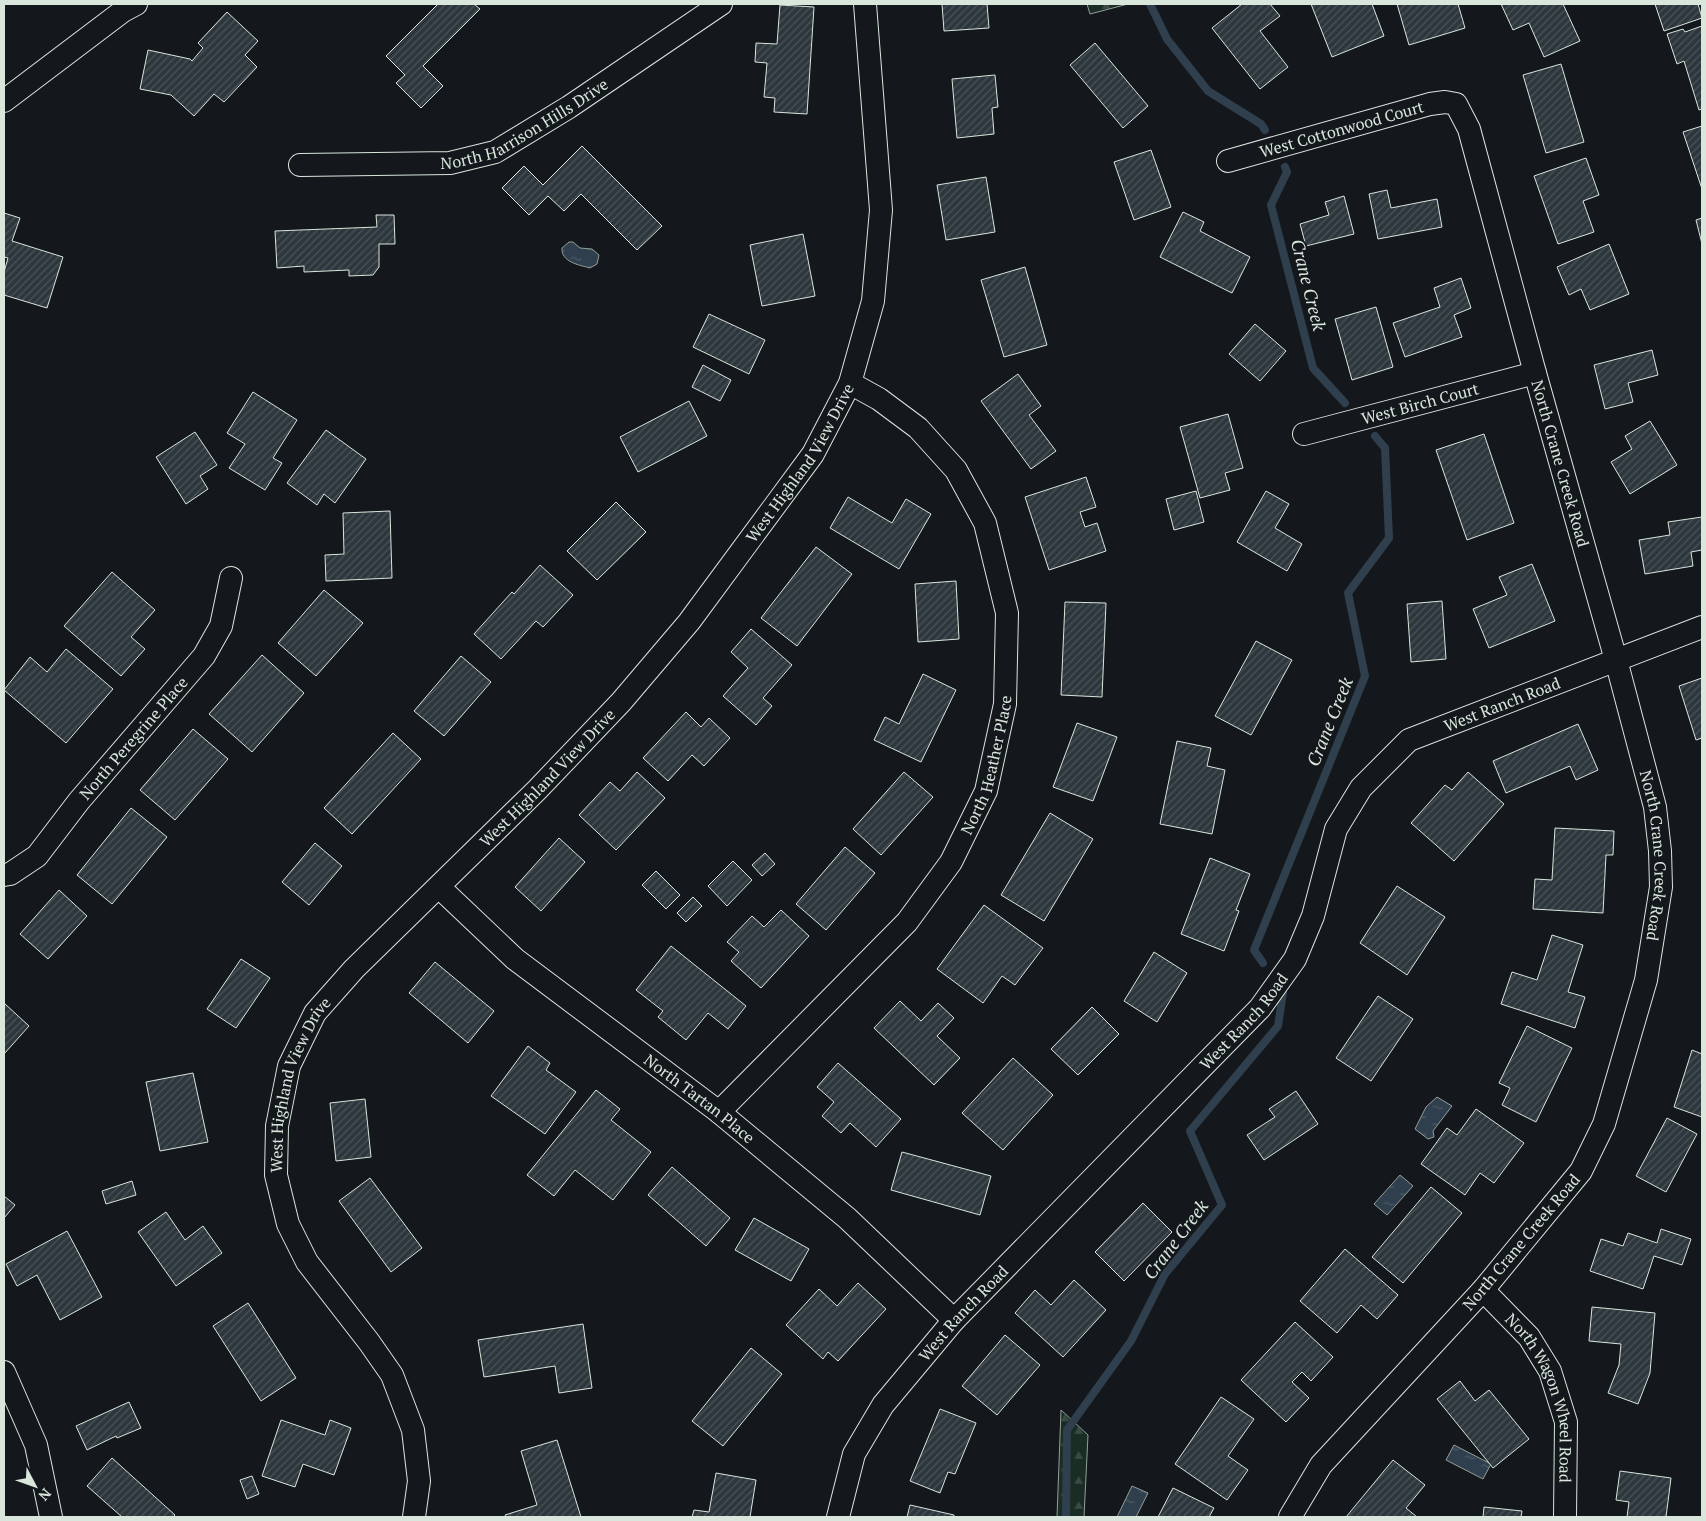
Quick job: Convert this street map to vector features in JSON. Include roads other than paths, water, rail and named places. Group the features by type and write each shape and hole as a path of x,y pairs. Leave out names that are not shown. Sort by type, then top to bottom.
{"street":[{"path":"4,101 123,11 136,4"},
{"name":"North Harrison Hills Drive","path":"300,165 450,163 495,152 569,106 721,4"},
{"name":"West Highland View Drive","path":"414,1517 419,1481 413,1430 392,1375 307,1262 288,1224 276,1175 277,1126 288,1066 315,1013 354,969 537,790 621,702 689,622 813,454 850,383 873,301 880,210 865,4"},
{"name":"West Cottonwood Court","path":"1228,161 1430,104 1445,102 1456,104"},
{"name":"North Crane Creek Road","path":"1290,1517 1321,1465 1483,1290 1581,1170 1604,1124 1646,980 1661,887 1660,852 1655,807 1469,129 1456,104"},
{"name":"West Birch Court","path":"1304,434 1535,373"},
{"name":"North Heather Place","path":"719,1112 907,922 951,862 986,791 1005,704 1007,613 986,523 956,470 918,428 879,399 850,383"},
{"name":"North Peregrine Place","path":"4,875 10,874 37,856 79,801 204,656 221,626 230,578"},
{"name":"West Ranch Road","path":"838,1517 854,1454 883,1405 954,1320 1260,1008 1295,959 1314,916 1336,829 1360,788 1409,740 1702,627"},
{"name":"North Tartan Place","path":"439,887 515,959 719,1112 847,1218 954,1320"},
{"name":"North Wagon Wheel Road","path":"1483,1290 1529,1337 1550,1371 1566,1422 1565,1517"},
{"path":"4,1372 36,1445 51,1517"}],"water":[{"path":"569,242 573,242 580,248 592,249 599,255 597,264 590,268 576,264 564,257 562,248"},
{"path":"1437,1097 1452,1106 1433,1131 1434,1137 1428,1139 1415,1129 1426,1107"},
{"path":"1400,1175 1413,1186 1387,1215 1374,1204"},
{"path":"1454,1445 1491,1464 1483,1479 1446,1460"},
{"path":"1132,1486 1148,1493 1136,1517 1117,1517"}],"waterway":[{"name":"Crane Creek","path":"1150,4 1167,39 1208,91 1261,124 1265,130"},
{"name":"Crane Creek","path":"1285,167 1287,172 1271,205 1313,368 1345,403"},
{"name":"Crane Creek","path":"1263,963 1254,950 1365,676 1348,593 1389,538 1385,448 1375,436"},
{"name":"Crane Creek","path":"1066,1517 1067,1430 1131,1341 1165,1274 1222,1205 1190,1131 1278,1026 1283,993"}]}
